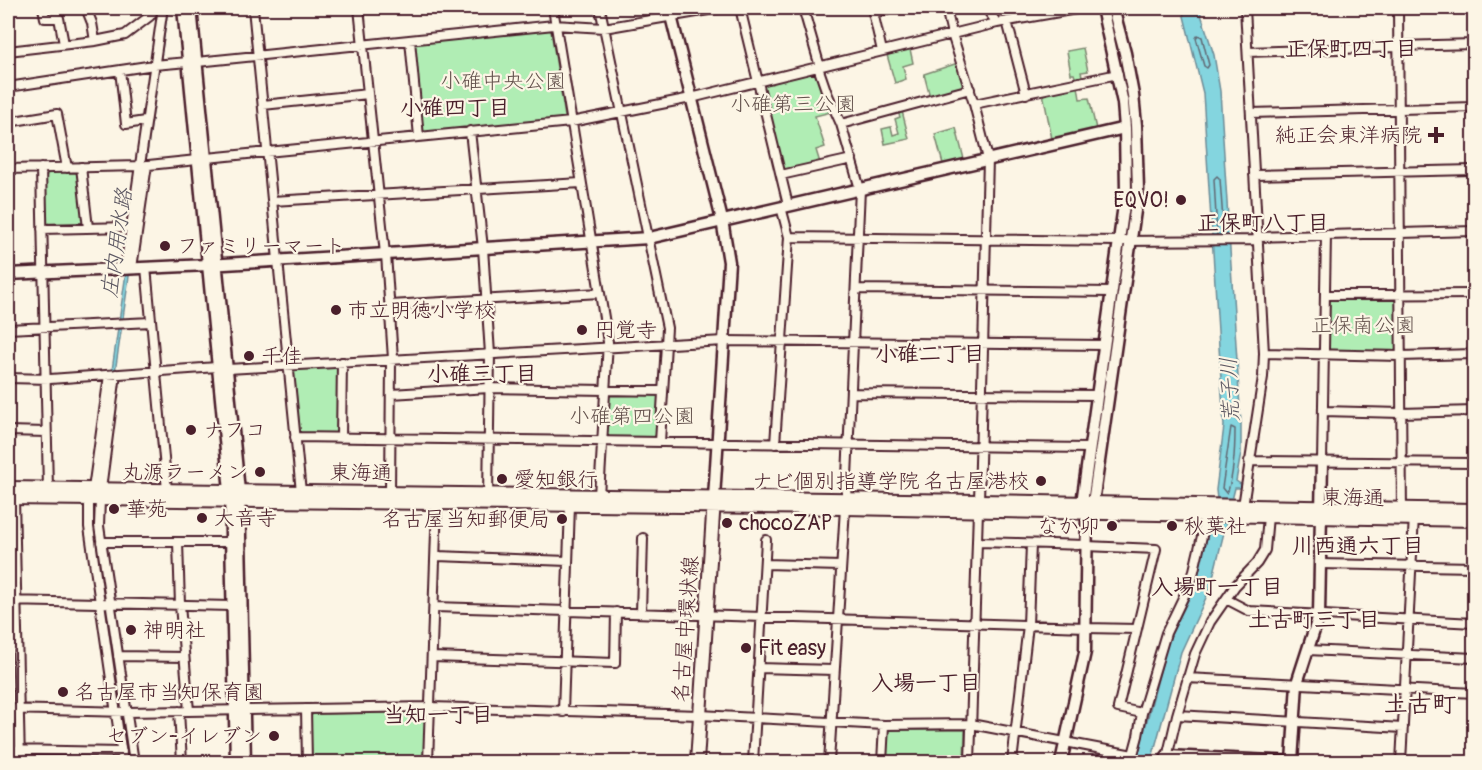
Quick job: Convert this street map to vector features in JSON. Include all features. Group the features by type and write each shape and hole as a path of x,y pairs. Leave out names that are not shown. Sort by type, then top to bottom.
{"main road":[{"name":"東海通","path":"10,495 48,489 96,495 167,490 235,496 301,492 390,494 570,505 714,502"},
{"name":"東海通","path":"10,495 235,496 437,503 598,496 714,502"},
{"path":"714,502 1087,506 1210,512 1236,509"},
{"name":"名古屋中環状線","path":"697,762 714,502"},
{"name":"東海通","path":"1236,509 1408,514 1474,510"},
{"name":"東海通","path":"1236,509 1268,516 1321,513"},
{"name":"東海通","path":"1408,514 1474,520"}],"street":[{"path":"43,8 45,18 59,18 64,44"},
{"path":"86,8 92,22 95,41"},
{"path":"8,51 95,41 125,35 157,8 162,14 157,64 145,121 143,165 128,268"},
{"path":"183,8 192,62 235,496 240,710 236,762"},
{"path":"191,8 192,62"},
{"path":"253,8 301,492"},
{"path":"360,8 390,305 392,359 390,494"},
{"path":"553,8 608,347 598,496"},
{"path":"600,8 667,328 660,442"},
{"path":"8,87 157,64 554,25 604,28 670,12 720,8"},
{"path":"740,8 781,175 789,237 775,444"},
{"path":"803,8 827,93 841,124 860,189 846,503 829,762"},
{"path":"882,51 873,10 894,8"},
{"path":"946,8 988,159 978,542 969,762"},
{"path":"986,8 997,23"},
{"path":"8,169 143,165 571,122 691,98 997,23 1082,8"},
{"path":"1087,506 1125,241 1125,128 1118,74 1102,8"},
{"path":"1060,762 1081,674 1086,628 1089,448 1112,292 1138,190 1137,125 1125,53 1113,8"},
{"path":"1236,509 1249,461 1263,377 1264,353 1245,8"},
{"path":"1398,8 1402,463 1412,566 1401,762"},
{"path":"670,12 722,220 729,262 714,502"},
{"path":"1007,21 1026,94"},
{"path":"410,40 419,137"},
{"path":"1248,52 1474,44"},
{"path":"120,70 126,124 145,121"},
{"path":"974,104 1118,74"},
{"path":"841,124 970,89"},
{"path":"263,105 368,94"},
{"path":"1251,113 1474,107"},
{"path":"8,122 57,114 67,168"},
{"path":"8,274 278,261 648,238 1125,128"},
{"path":"470,131 483,248 490,354 488,499"},
{"path":"781,175 852,159"},
{"path":"128,268 130,227 143,165"},
{"path":"81,167 87,228"},
{"path":"41,168 48,489"},
{"path":"1254,175 1474,170"},
{"path":"272,201 581,183"},
{"path":"42,229 130,227"},
{"path":"789,237 1125,241 1474,231"},
{"path":"1268,516 1265,550 1257,563 1235,586 1202,637 1186,678 1167,759 1293,762 1297,683 1320,615 1326,235"},
{"path":"146,267 167,490"},
{"path":"856,289 1112,292"},
{"path":"390,305 600,293"},
{"path":"1326,295 1474,294"},
{"path":"8,329 151,322"},
{"path":"8,378 45,379 724,341 1104,345"},
{"path":"1264,353 1400,356 1474,354"},
{"path":"340,438 342,362"},
{"path":"112,375 96,495 89,527 104,603 121,712 134,762"},
{"path":"391,394 489,388 663,391"},
{"path":"851,393 1097,395"},
{"path":"1323,411 1401,413 1474,411"},
{"path":"8,431 46,432"},
{"path":"295,437 1089,448"},
{"path":"1249,461 1474,463"},
{"path":"10,495 12,601 18,653 20,762"},
{"path":"96,495 104,603 118,656 123,762"},
{"path":"235,496 232,606 245,762"},
{"path":"428,762 437,503"},
{"path":"563,712 570,505"},
{"path":"8,709 121,712 431,707 700,715 884,725 971,724 1132,759 1142,713 1166,633 1192,579 1210,512"},
{"path":"641,613 643,538"},
{"path":"753,762 766,540"},
{"path":"101,542 232,542"},
{"path":"178,542 180,605 189,711"},
{"path":"978,542 1156,549 1118,708 1142,713"},
{"path":"1012,762 1028,625 1030,544"},
{"path":"436,556 568,561"},
{"path":"765,564 841,566"},
{"path":"1320,564 1474,567"},
{"path":"1226,599 1249,611 1474,623"},
{"path":"12,601 232,606"},
{"path":"434,607 1137,629"},
{"path":"432,657 615,663 616,612"},
{"path":"1308,650 1474,658"},
{"path":"8,653 18,653"},
{"path":"118,656 184,657"},
{"path":"758,668 834,670"},
{"path":"1186,678 1474,693"},
{"path":"306,709 307,762"},
{"path":"178,711 182,762"},
{"path":"1177,715 1403,728"},
{"path":"882,762 884,725"},
{"path":"8,750 122,752"}],"green space":[{"name":"小碓中央公園","path":"549,30 565,117 562,121 424,133 422,131 414,46 416,44"},
{"path":"1083,48 1088,71 1081,72 1083,79 1076,80 1074,74 1071,74 1067,51"},
{"path":"910,49 913,63 903,66 906,79 895,83 887,55"},
{"path":"958,63 964,88 930,97 924,74"},
{"name":"小碓第三公園","path":"812,73 816,75 831,112 815,116 825,147 816,150 820,163 784,171 763,88 765,85"},
{"path":"1078,86 1080,99 1089,98 1096,129 1052,139 1043,93"},
{"path":"902,111 909,139 885,144 882,129 891,127 893,135 899,133 895,119 900,117 898,112"},
{"path":"956,128 964,159 943,164 935,134"},
{"path":"76,172 79,175 85,225 46,225 46,177 48,173"},
{"name":"正保南公園","path":"1330,298 1393,298 1396,300 1397,351 1331,351 1329,349"},
{"path":"336,366 339,368 338,432 335,434 300,432 294,371 296,368"},
{"name":"小碓第四公園","path":"611,393 656,394 659,396 656,435 653,438 608,437 606,435 608,395"},
{"path":"425,712 427,714 425,762 311,762 310,717 313,714"},
{"path":"889,730 965,730 964,762 885,762"}],"water":[{"path":"164,8 167,8 167,16 99,482 96,482"},
{"name":"荒子川","path":"1182,8 1199,8 1214,55 1220,91 1241,424 1241,453 1236,481 1242,485 1241,488 1235,488 1210,589 1181,652 1151,762 1136,762 1168,641 1194,588 1217,499 1216,490 1224,426 1203,93"},
{"path":"93,507 96,507 96,528 131,762 128,762 103,606 93,527"}],"place":[{"name":"純正会東洋病院","path":"1436,135"},
{"name":"EQVO!","path":"1181,200"},
{"name":"ファミリーマート","path":"165,246"},
{"name":"市立明徳小学校","path":"336,310"},
{"name":"円覚寺","path":"582,330"},
{"name":"千佳","path":"249,356"},
{"name":"ナフコ","path":"191,430"},
{"name":"丸源ラーメン","path":"260,472"},
{"name":"愛知銀行","path":"502,479"},
{"name":"ナビ個別指導学院 名古屋港校","path":"1041,481"},
{"name":"華苑","path":"114,509"},
{"name":"大音寺","path":"202,518"},
{"name":"名古屋当知郵便局","path":"562,519"},
{"name":"chocoZAP","path":"727,523"},
{"name":"なか卯","path":"1112,526"},
{"name":"秋葉社","path":"1172,526"},
{"name":"神明社","path":"131,630"},
{"name":"Fit easy","path":"746,648"},
{"name":"名古屋市当知保育園","path":"63,692"},
{"name":"セブン-イレブン","path":"274,736"}],"district":[{"name":"正保町四丁目","path":"1351,49"},
{"name":"小碓四丁目","path":"455,108"},
{"name":"正保町八丁目","path":"1263,223"},
{"name":"小碓二丁目","path":"930,354"},
{"name":"小碓三丁目","path":"482,374"},
{"name":"川西通六丁目","path":"1358,546"},
{"name":"入場町一丁目","path":"1217,587"},
{"name":"土古町三丁目","path":"1314,620"},
{"name":"入場一丁目","path":"926,683"},
{"name":"土古町","path":"1420,704"},
{"name":"当知一丁目","path":"438,715"}],"water label":[{"name":"庄内用水路","path":"117,243"}]}
